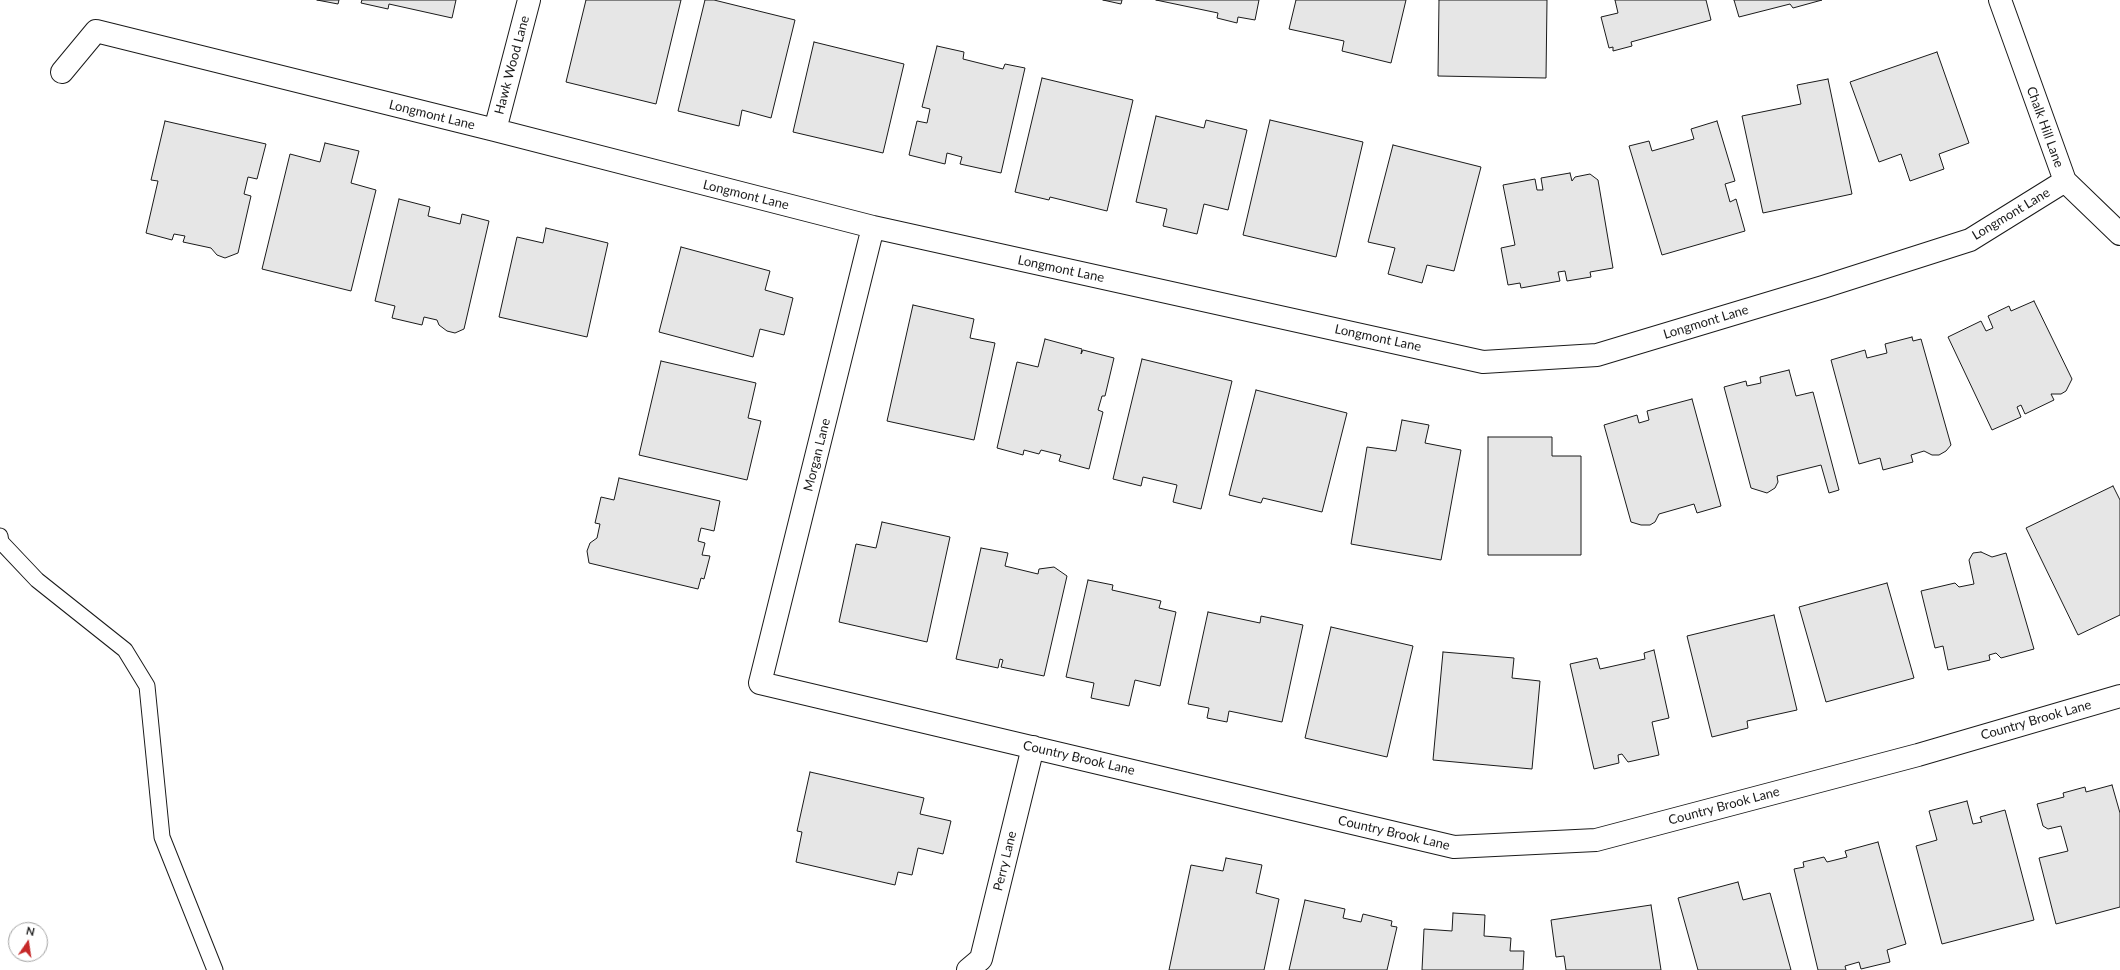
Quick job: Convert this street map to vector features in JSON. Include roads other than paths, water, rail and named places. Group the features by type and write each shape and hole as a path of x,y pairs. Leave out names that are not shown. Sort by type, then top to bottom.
{"street":[{"name":"Hawk Wood Lane","path":"495,130 529,0"},
{"name":"Chalk Hill Lane","path":"2000,0 2065,181 2120,234"},
{"name":"Longmont Lane","path":"62,72 96,31 495,130 873,228 1483,362 1597,355 1823,287 1970,240 2065,181"},
{"name":"Morgan Lane","path":"760,682 873,228"},
{"name":"Country Brook Lane","path":"760,682 1454,847 1596,840 1918,755 2120,696"},
{"name":"Perry Lane","path":"968,970 981,959 1033,747"}],"lane":[{"path":"0,536 1,542 37,580 125,650 147,686 162,837 215,970"}]}
